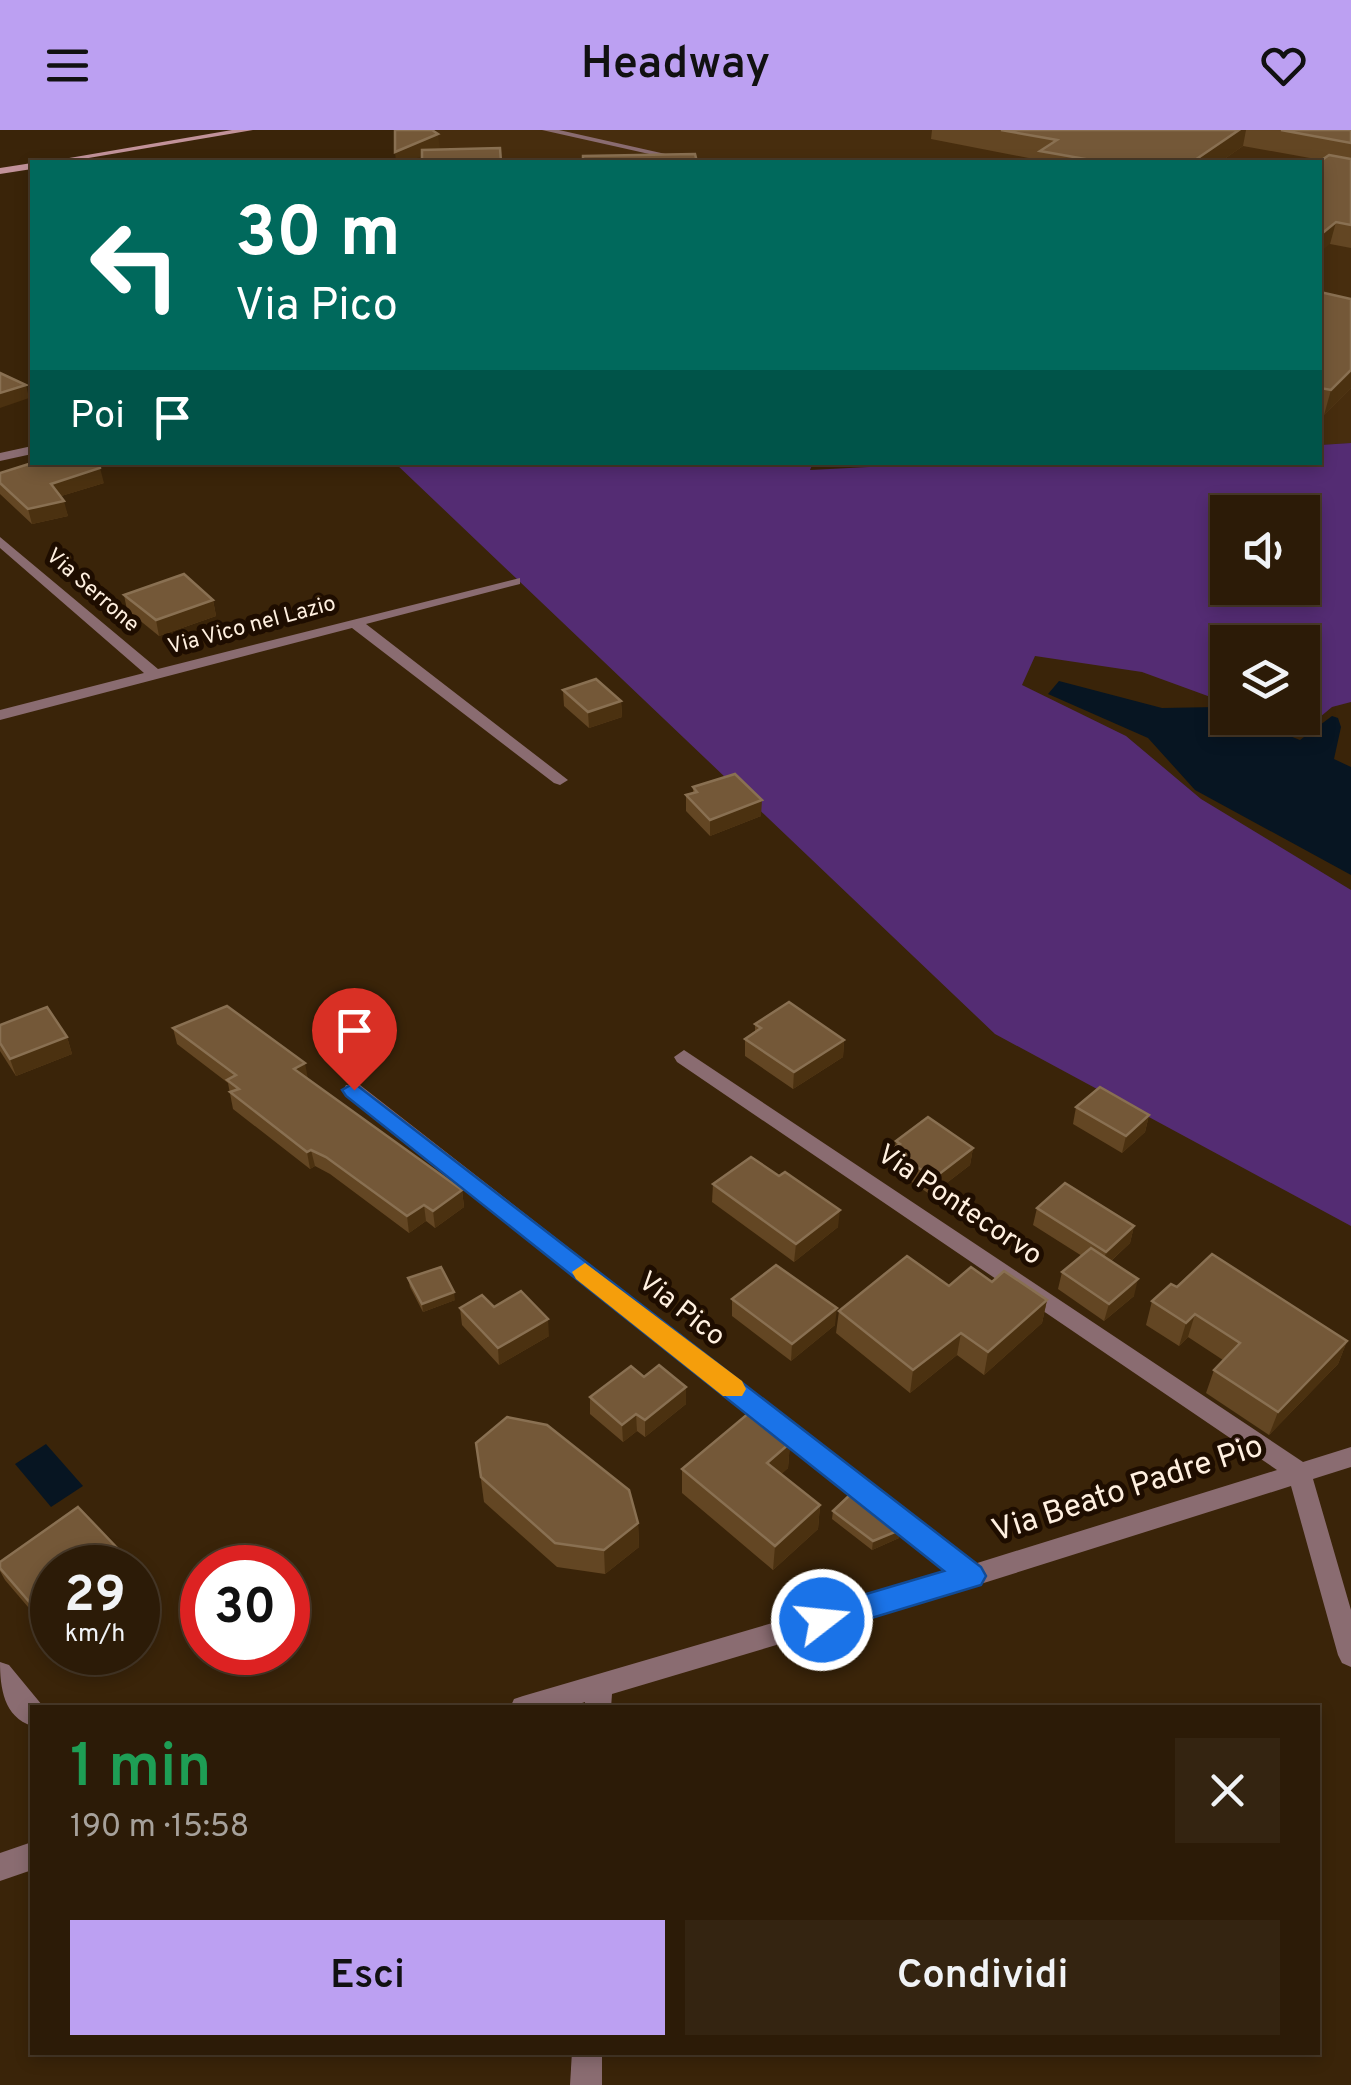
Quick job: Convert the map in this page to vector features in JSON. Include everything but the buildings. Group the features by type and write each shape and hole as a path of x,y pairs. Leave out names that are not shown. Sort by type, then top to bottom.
{"main road":[{"path":"63,160 249,130"},
{"path":"0,171 30,166"}],"street":[{"path":"546,130 687,160"},
{"path":"0,457 30,450"},
{"name":"Via Serrone","path":"0,541 155,675"},
{"name":"Via Vico nel Lazio","path":"0,715 515,581"},
{"path":"355,623 560,780"},
{"name":"Via Pontecorvo","path":"684,1058 1299,1472"},
{"name":"Via Pico","path":"354,1090 971,1576"},
{"name":"Via Beato Padre Pio","path":"542,1705 598,1696 1351,1458"},
{"path":"1299,1472 1351,1655"},
{"path":"0,1674 30,1712"},
{"path":"0,1866 30,1857"},
{"path":"586,2085 587,2055"}],"shaded area":[{"path":"437,130 1351,130 1351,443 1322,445 1322,160 415,160 421,136"},
{"path":"1351,443 1351,702 1332,707 1320,717 1320,625 1210,625 1210,697 1142,672 1035,656 1022,685 1126,736 1201,799 1351,890 1351,1226 995,1034 397,465 812,465 810,470 908,465 1322,465 1322,445"}],"water":[{"path":"1059,681 1162,708 1210,707 1210,735 1287,735 1300,740 1307,735 1320,735 1320,725 1332,716 1338,718 1341,727 1334,759 1351,767 1351,875 1195,790 1148,738 1048,694"},
{"path":"46,1444 83,1486 51,1507 15,1464"}],"slow traffic":[{"path":"585,1272 733,1389"}],"route":[{"path":"354,1090 971,1576 822,1620"}]}
